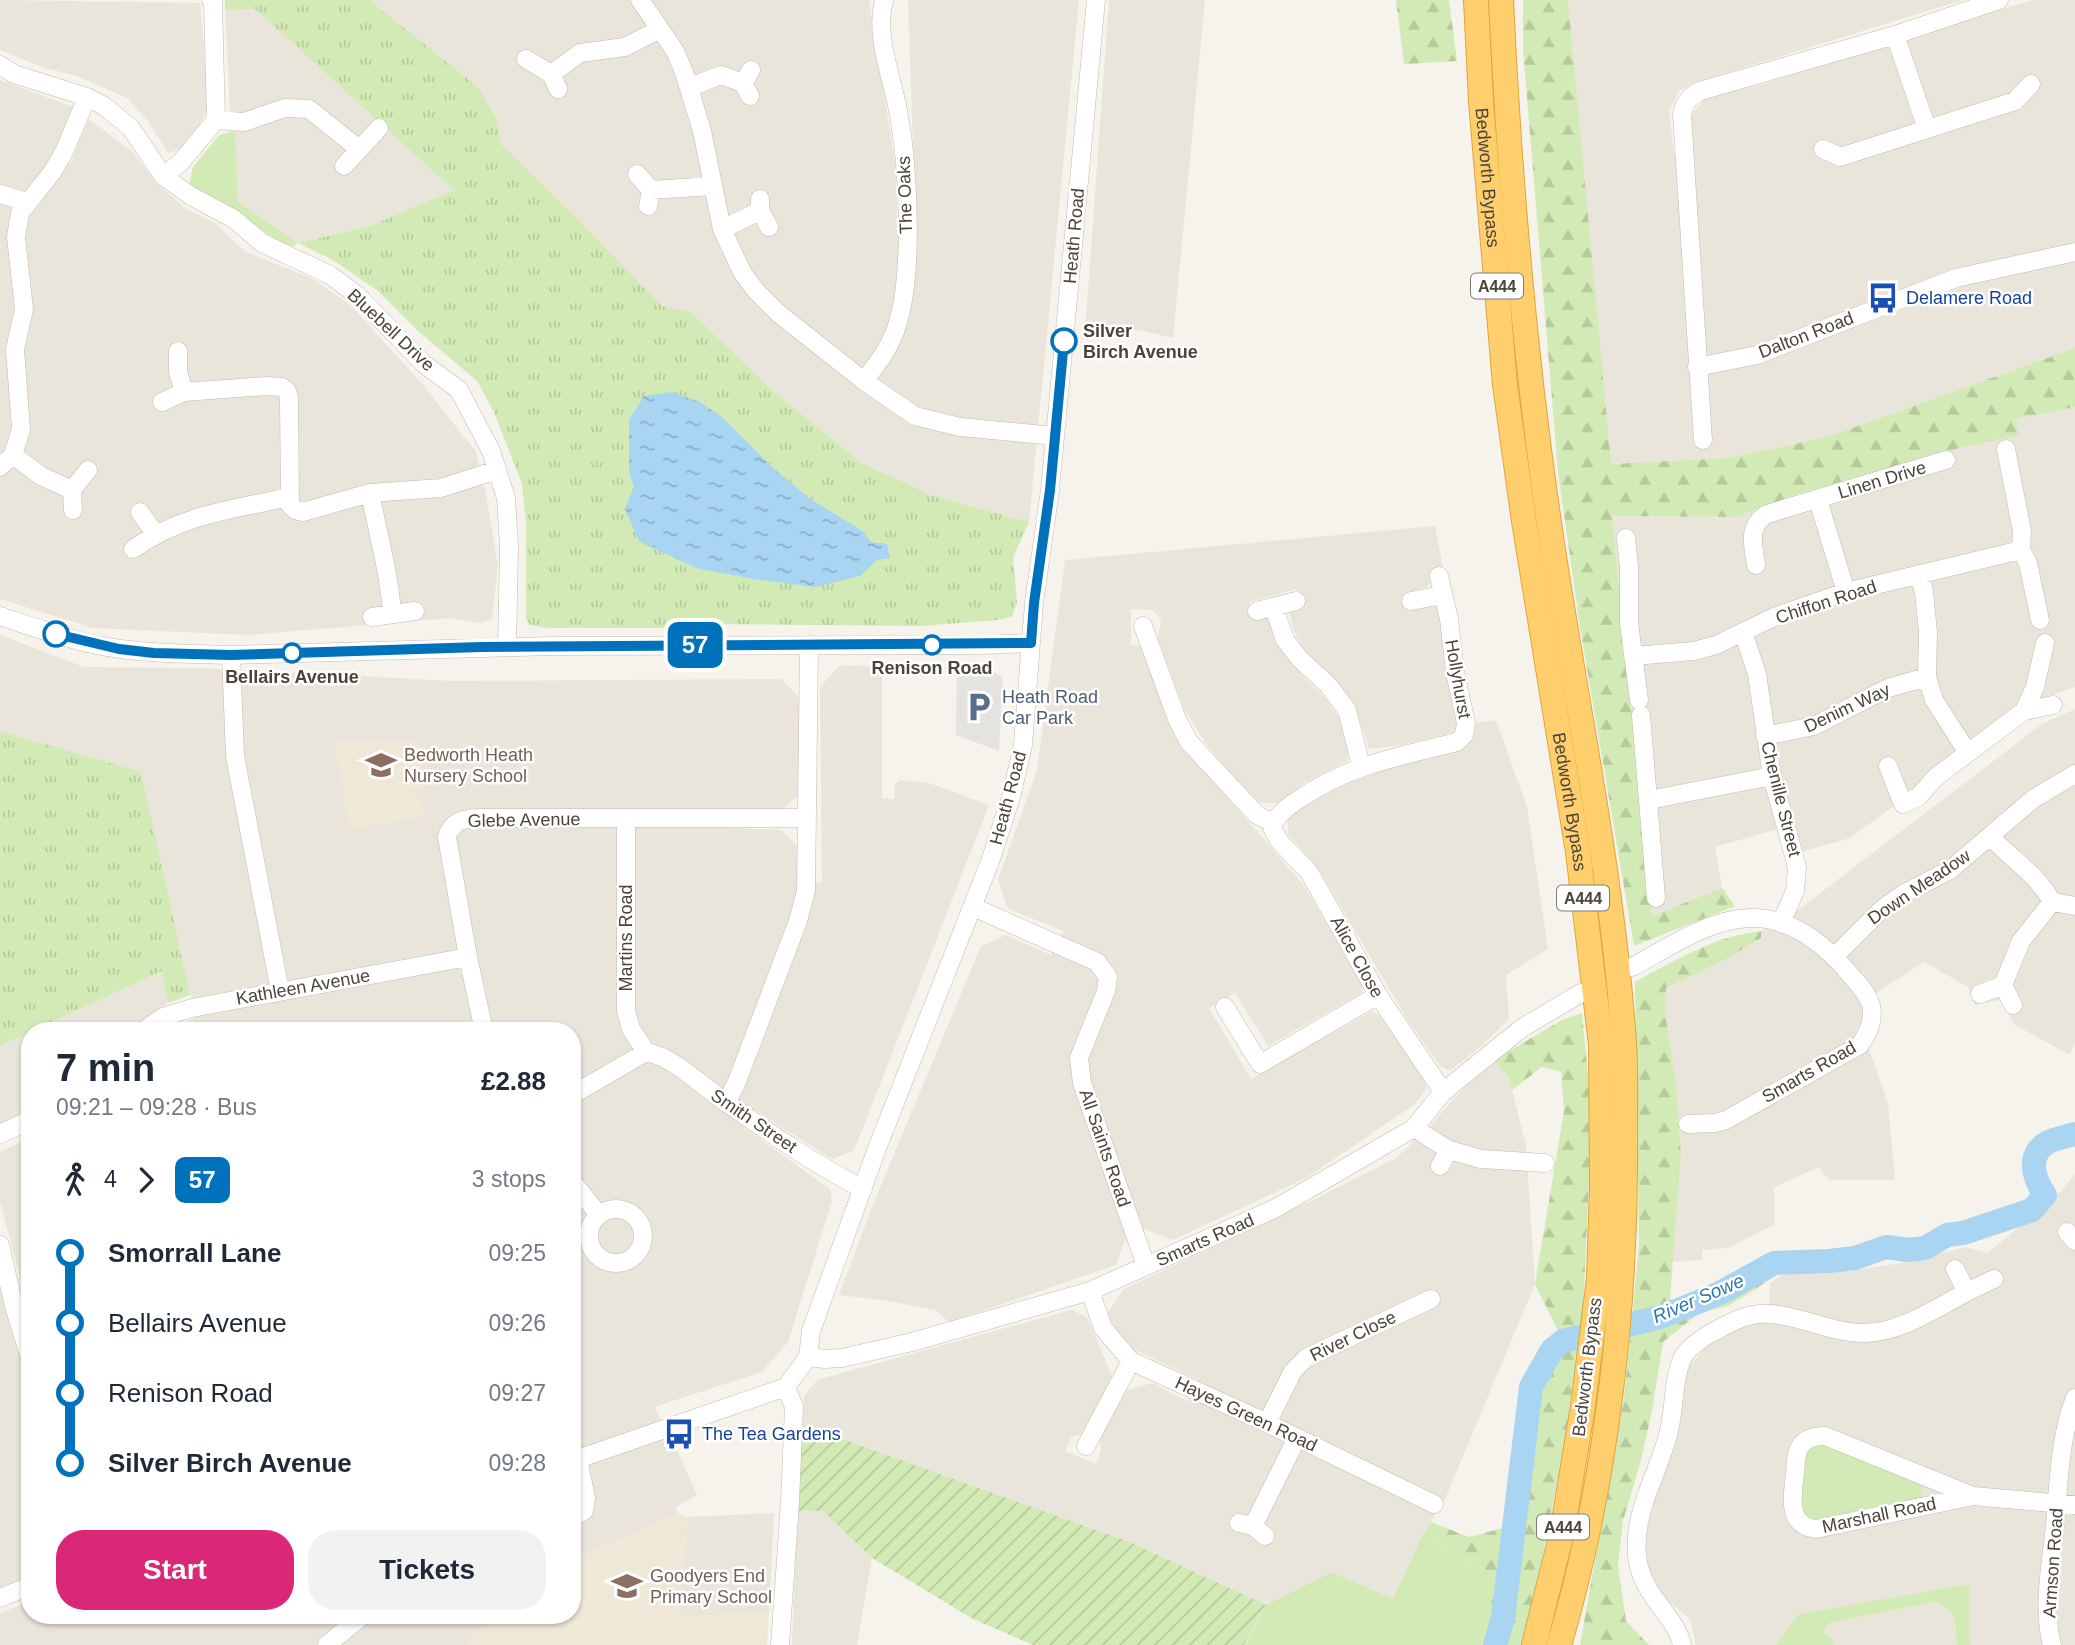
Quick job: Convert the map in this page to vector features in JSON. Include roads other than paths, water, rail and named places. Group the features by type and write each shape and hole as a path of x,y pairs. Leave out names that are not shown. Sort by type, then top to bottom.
{"highway":[{"path":"1462,0 1481,101"},
{"name":"Bedworth Bypass","path":"1476,0 1481,101 1505,384 1517,472 1536,520 1601,842 1623,1032 1625,1176 1595,1408 1590,1516 1559,1645"},
{"name":"Bedworth Bypass","path":"1501,0 1506,99 1531,380 1544,469 1536,520"},
{"path":"1506,99 1508,0"},
{"name":"Bedworth Bypass","path":"1534,1645 1595,1408"}],"street":[{"path":"163,176 180,163 216,120 211,0"},
{"path":"640,0 675,51 690,87 722,229 742,272 756,291 778,313 899,407 932,421 970,428 1055,436"},
{"name":"The Oaks","path":"864,382 888,350 899,320 905,276 906,182 900,120 880,25 884,0"},
{"name":"Heath Road","path":"808,1357 811,1331 903,1081 973,907 1003,824 1018,771 1023,745 1031,643 1055,436 1096,0"},
{"path":"1702,440 1682,115 1684,104 1700,91 1895,34 1999,0"},
{"path":"526,59 554,81 580,52 625,47 660,29"},
{"path":"1895,34 1927,129"},
{"name":"Bluebell Drive","path":"0,65 14,74 87,97 104,106 131,128 163,176 191,196 234,219 262,243 330,275 357,295 424,364 459,390 479,427 506,498 509,547 507,647"},
{"path":"690,87 721,75 748,83"},
{"path":"1823,149 1840,158 2015,101 2031,84"},
{"path":"72,490 6,461 21,429 15,349 24,309 16,237 20,213 59,161 87,97"},
{"path":"216,120 244,122 285,108 309,109 359,149"},
{"path":"344,166 379,128"},
{"path":"637,174 650,198 712,186"},
{"path":"0,194 27,202"},
{"path":"722,229 760,205 769,227"},
{"name":"Dalton Road","path":"1697,367 1757,355 1956,278 2075,252"},
{"path":"178,351 178,372 184,392"},
{"path":"162,402 184,392 267,386 278,386 287,391 290,505 303,512 370,493 441,488 497,470"},
{"path":"2006,449 2022,531 2021,551 2028,563 2040,620"},
{"name":"Linen Drive","path":"1756,565 1752,534 1760,518 1767,514 1946,460"},
{"path":"74,510 72,490 88,470"},
{"path":"370,493 380,546 388,571 392,614"},
{"path":"133,549 155,534 187,519 289,497"},
{"name":"Linen Drive","path":"1818,500 1846,592"},
{"path":"140,512 155,534"},
{"path":"1626,538 1629,623 1650,800 1657,898"},
{"name":"Chiffon Road","path":"1633,656 1693,651 1716,645 1806,605 1846,592 2021,551"},
{"path":"1919,574 1928,632 1927,677 1934,700 1968,753"},
{"name":"Hollyhurst","path":"1361,766 1457,742 1466,730 1455,673 1449,619 1439,576"},
{"path":"1411,601 1443,596"},
{"path":"1273,822 1280,813 1324,782 1361,766 1347,710 1329,686 1300,659 1266,609 1296,601"},
{"path":"372,617 415,611"},
{"path":"0,616 85,642 154,653 231,655 507,647 1031,643"},
{"name":"Alice Close","path":"1143,626 1177,719 1189,742 1257,815 1273,822 1273,831 1309,872 1378,995 1443,1093"},
{"name":"Chenille Street","path":"1743,632 1757,674 1772,776 1797,867 1795,891 1781,923"},
{"path":"2024,711 2035,687 2045,643"},
{"path":"726,1103 736,1084 803,906 808,868 809,645"},
{"path":"231,655 235,756 280,991"},
{"name":"Denim Way","path":"1765,736 1814,726 1888,688 1927,677"},
{"path":"1888,766 1903,804 1918,797 1936,777 2024,711 2053,705"},
{"name":"Down Meadow","path":"1835,956 1881,910 1903,894 1950,870 2033,799 2075,774"},
{"path":"1650,800 1772,776"},
{"name":"Glebe Avenue","path":"482,1022 447,837 456,822 471,818 807,818"},
{"name":"Martins Road","path":"626,818 626,1011 631,1029 646,1052"},
{"path":"1990,836 2010,858 2036,877 2052,902 2075,906"},
{"path":"1980,994 2003,985 2021,940 2052,902"},
{"name":"All Saints Road","path":"973,907 1097,962 1108,977 1106,991 1079,1058 1082,1083 1146,1266"},
{"name":"Smarts Road","path":"1632,967 1707,928 1749,918 1781,923 1811,937 1835,956 1870,1001 1871,1025 1860,1045 1726,1120 1688,1124"},
{"name":"Kathleen Avenue","path":"156,1022 192,1008 468,957"},
{"path":"2003,985 2013,1005"},
{"name":"Smarts Road","path":"808,1357 842,1358 912,1342 1090,1292 1276,1208 1415,1128 1443,1093 1521,1028 1581,993"},
{"path":"1225,1007 1260,1064 1378,995"},
{"path":"581,1091 646,1052"},
{"name":"Smith Street","path":"646,1052 660,1055 726,1103 845,1181 863,1189"},
{"path":"0,1134 21,1124"},
{"path":"1415,1128 1445,1158 1545,1163"},
{"path":"581,1192 599,1215"},
{"path":"0,1245 21,1329"},
{"path":"1955,1269 1967,1292"},
{"path":"1679,1637 1642,1578 1637,1558 1636,1534 1646,1492 1663,1453 1670,1428 1675,1388 1684,1355 1713,1332 1758,1314 1776,1315 1825,1328 1864,1333 1907,1322 1994,1279"},
{"name":"Hayes Green Road","path":"1090,1292 1103,1328 1131,1361 1434,1504"},
{"name":"River Close","path":"1267,1423 1293,1371 1306,1358 1431,1298"},
{"path":"581,1458 786,1387 808,1357"},
{"path":"1085,1448 1131,1361"},
{"path":"780,1645 794,1407 786,1387"},
{"name":"Armson Road","path":"2052,1645 2048,1603 2066,1504 2063,1441 2075,1398"},
{"name":"Marshall Road","path":"1973,1496 1816,1529 1800,1523 1792,1502 1798,1450 1807,1440 1820,1436 1973,1496 2066,1504"},
{"path":"1252,1528 1297,1438"},
{"path":"581,1481 586,1498 584,1511 581,1512"},
{"path":"0,1598 21,1590"},
{"path":"327,1645 352,1624"}],"water":[{"path":"671,392 700,402 722,417 771,466 809,498 864,532 871,542 887,544 890,558 877,560 860,576 815,587 696,568 639,541 625,509 634,486 629,472 629,420 644,396"}],"waterway":[{"name":"River Sowe","path":"1495,1645 1503,1618 1531,1387 1552,1350 1563,1341 1661,1317 1720,1293 1774,1263 1855,1258 1886,1247 1908,1250 1925,1248 1947,1235 1963,1233 2032,1210 2045,1195 2035,1175 2036,1154 2050,1141 2075,1134"}],"place":[{"name":"Delamere Road","path":"1883,298"},
{"name":"Silver Birch Avenue","path":"1064,341"},
{"name":"Renison Road","path":"932,645"},
{"name":"Bellairs Avenue","path":"292,653"},
{"name":"Heath Road Car Park","path":"979,707"},
{"name":"Bedworth Heath Nursery School","path":"381,765"},
{"name":"The Tea Gardens","path":"679,1434"},
{"name":"Goodyers End Primary School","path":"627,1586"}]}
